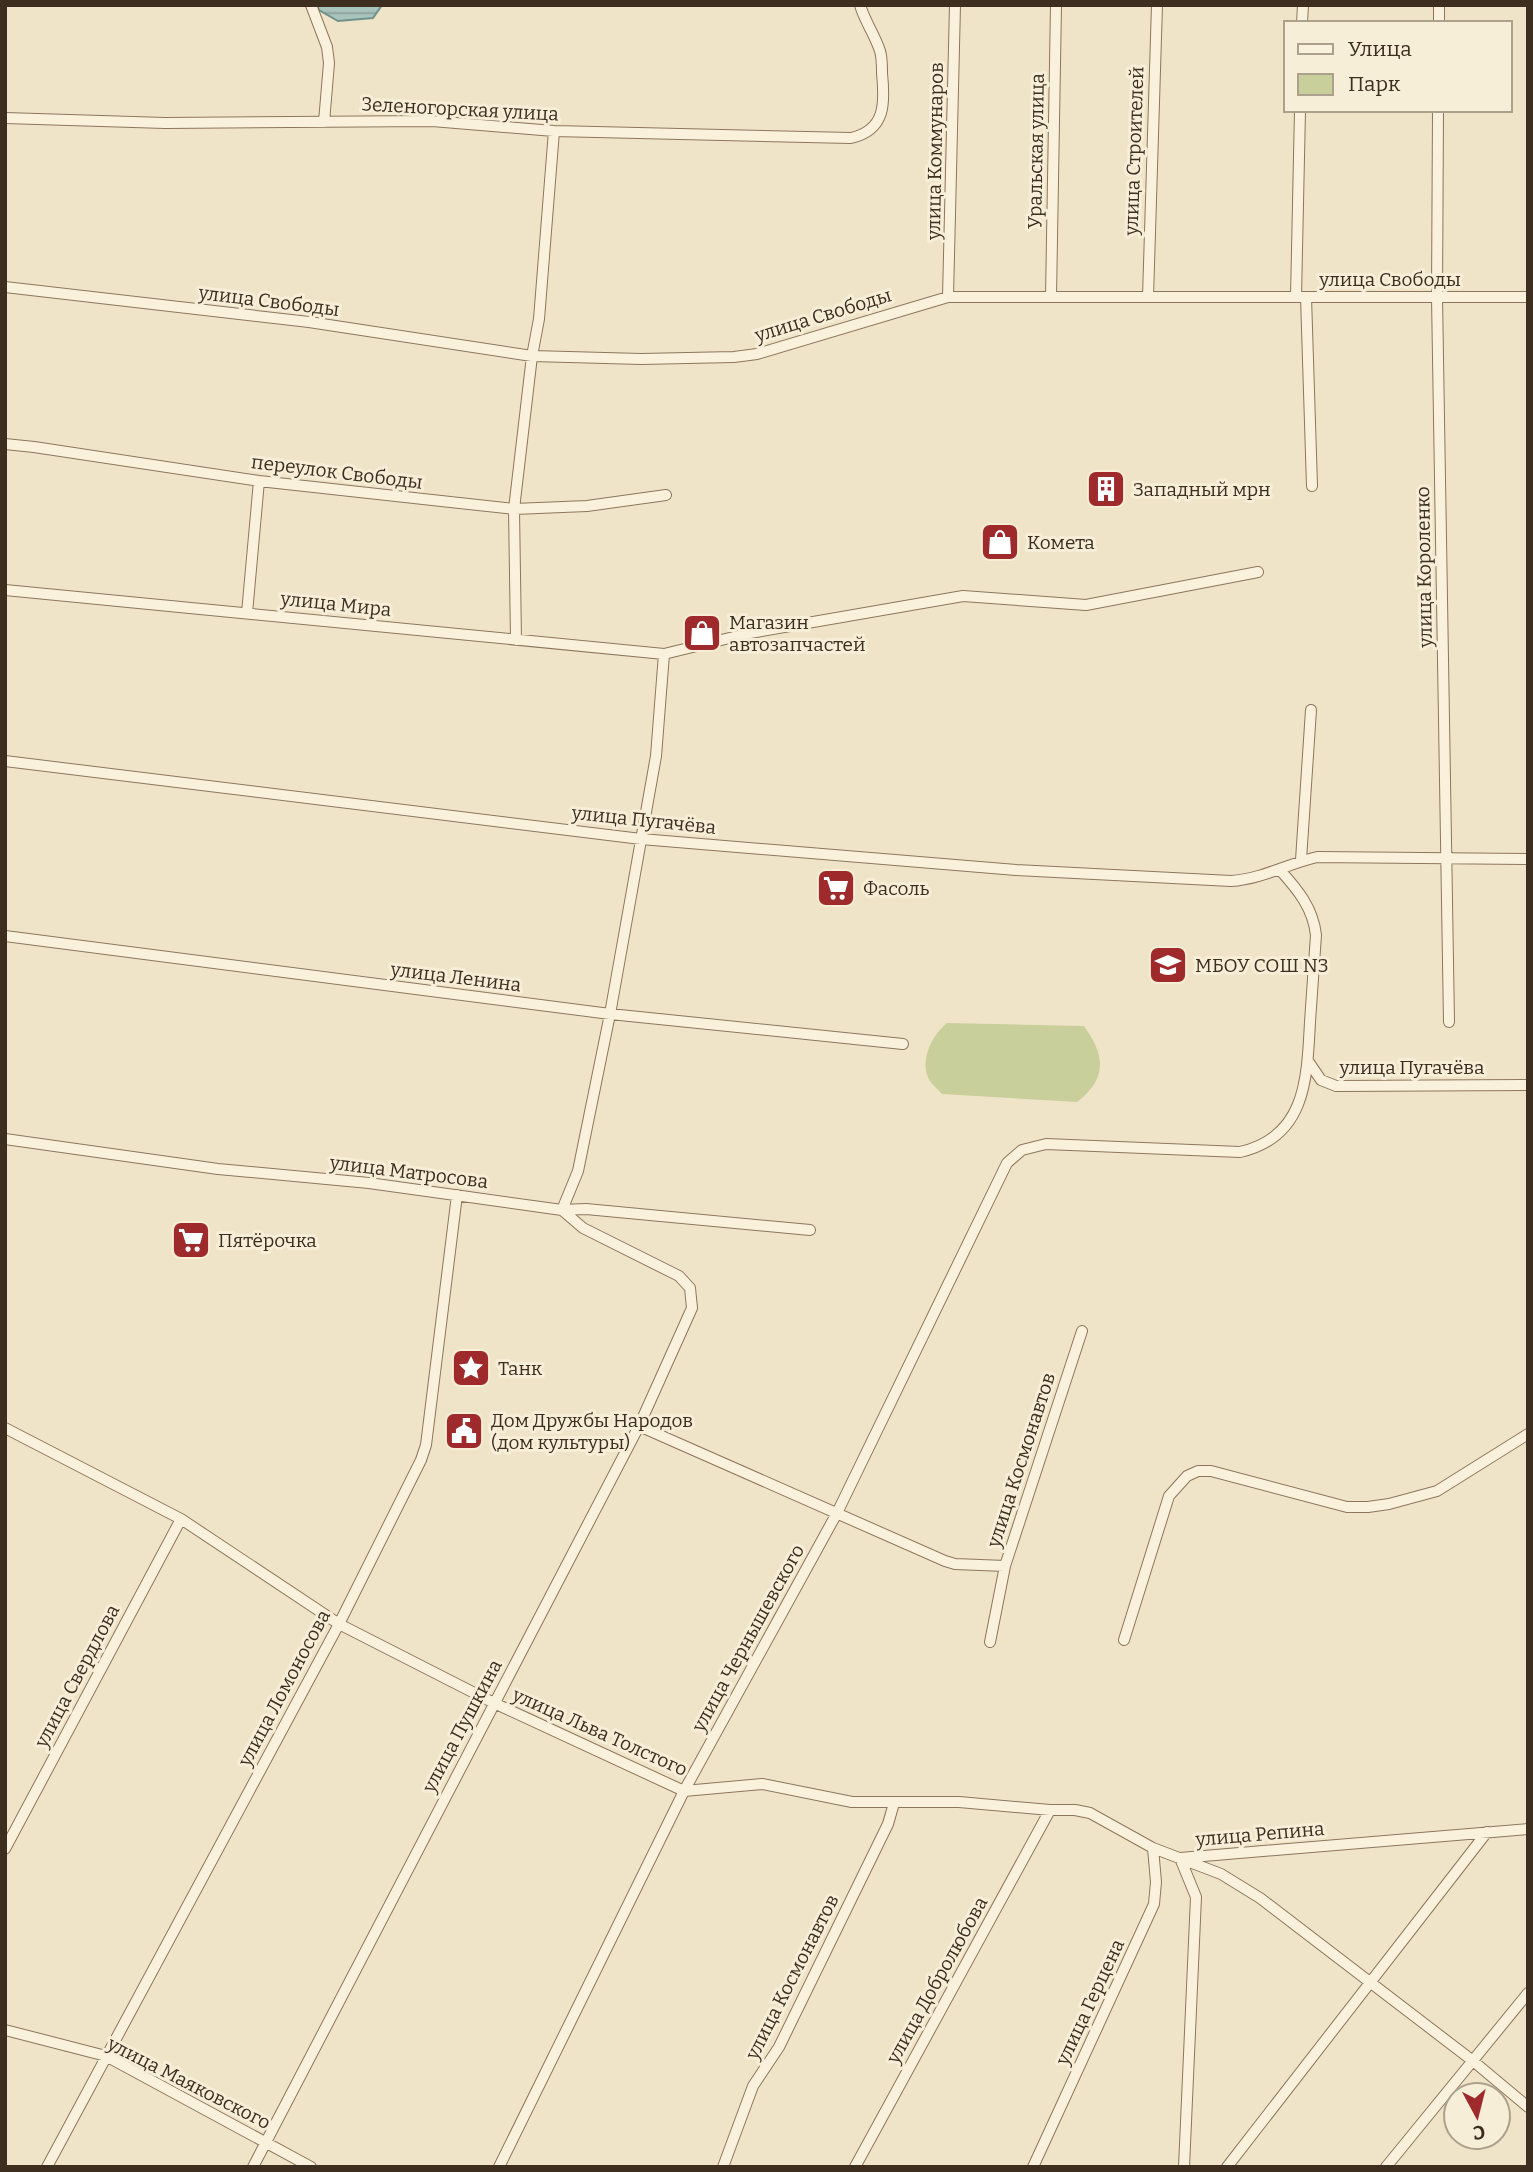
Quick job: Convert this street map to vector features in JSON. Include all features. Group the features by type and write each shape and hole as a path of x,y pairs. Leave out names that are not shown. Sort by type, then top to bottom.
{"street":[{"path":"311,5 327,47 329,63 324,122"},
{"name":"Зеленогорская улица","path":"5,118 165,123 432,121 554,131 851,138 870,131 883,110 881,52 863,17 860,5"},
{"name":"улица Коммунаров","path":"948,297 955,5"},
{"name":"Уральская улица","path":"1051,297 1056,5"},
{"name":"улица Строителей","path":"1148,297 1157,5"},
{"path":"1300,112 1301,297 1312,486"},
{"name":"улица Короленко","path":"1438,112 1437,297 1449,1022"},
{"path":"516,640 514,509 540,307 554,131"},
{"name":"улица Свободы","path":"5,287 309,322 532,356 640,359 757,354 948,297 1528,297"},
{"name":"переулок Свободы","path":"5,444 259,481 514,509 587,506 666,495"},
{"path":"247,612 259,481"},
{"path":"562,1210 578,1171 610,1014 656,756 664,654 750,633 963,596 1086,606 1258,572"},
{"name":"улица Мира","path":"5,590 664,654"},
{"path":"1311,710 1301,860 1317,857 1528,859"},
{"name":"улица Пугачёва","path":"5,761 641,839 1016,870 1231,881 1249,880 1301,860"},
{"path":"1280,870 1301,895 1314,919 1316,935 1308,1061"},
{"name":"улица Ленина","path":"5,936 610,1014 903,1044"},
{"name":"улица Пугачёва","path":"1308,1061 1321,1080 1336,1086 1528,1085"},
{"name":"улица Чернышевского","path":"499,2167 684,1791 837,1513 1007,1163 1023,1150 1046,1144 1240,1152 1252,1149 1274,1138 1293,1116 1305,1085 1308,1061"},
{"name":"улица Матросова","path":"5,1139 218,1169 369,1183 562,1210 586,1209 810,1230"},
{"name":"улица Ломоносова","path":"47,2167 339,1624 426,1445 457,1195"},
{"name":"улица Пушкина","path":"253,2167 639,1426 689,1318 692,1299 686,1282 679,1276 583,1228 562,1210"},
{"name":"улица Космонавтов","path":"990,1642 1005,1566 1082,1331"},
{"path":"639,1426 955,1564 1005,1566"},
{"name":"улица Льва Толстого","path":"5,1428 181,1519 339,1624 494,1703 684,1791 762,1784 852,1802 959,1802 1090,1813 1153,1848 1221,1874 1260,1898 1473,2061 1528,2107"},
{"path":"1124,1640 1169,1496 1186,1476 1198,1471 1211,1471 1347,1507 1390,1504 1437,1491 1528,1434"},
{"name":"улица Свердлова","path":"5,1849 181,1519"},
{"name":"улица Космонавтов","path":"723,2167 753,2086 779,2047 817,1971 887,1824 894,1803"},
{"name":"улица Добролюбова","path":"855,2167 1050,1810"},
{"name":"улица Репина","path":"1184,2167 1196,1897 1180,1858 1528,1829"},
{"path":"1227,2167 1487,1832"},
{"name":"улица Герцена","path":"1033,2167 1154,1905 1156,1882 1153,1848"},
{"path":"1386,2167 1528,1993"},
{"name":"улица Маяковского","path":"5,2030 106,2056 311,2167"}],"green space":[{"path":"947,1023 1084,1026 1099,1056 1098,1075 1087,1093 1077,1102 942,1094 930,1081 925,1066 928,1049 936,1034"}],"water":[{"path":"317,5 382,5 373,18 338,21 319,10"}],"place":[{"name":"Западный мрн","path":"1106,489"},
{"name":"Комета","path":"1000,542"},
{"name":"Магазин автозапчастей","path":"702,633"},
{"name":"Фасоль","path":"836,888"},
{"name":"МБОУ СОШ N3","path":"1168,965"},
{"name":"Пятёрочка","path":"191,1240"},
{"name":"Танк","path":"471,1368"},
{"name":"Дом Дружбы Народов (дом культуры)","path":"464,1431"}]}
